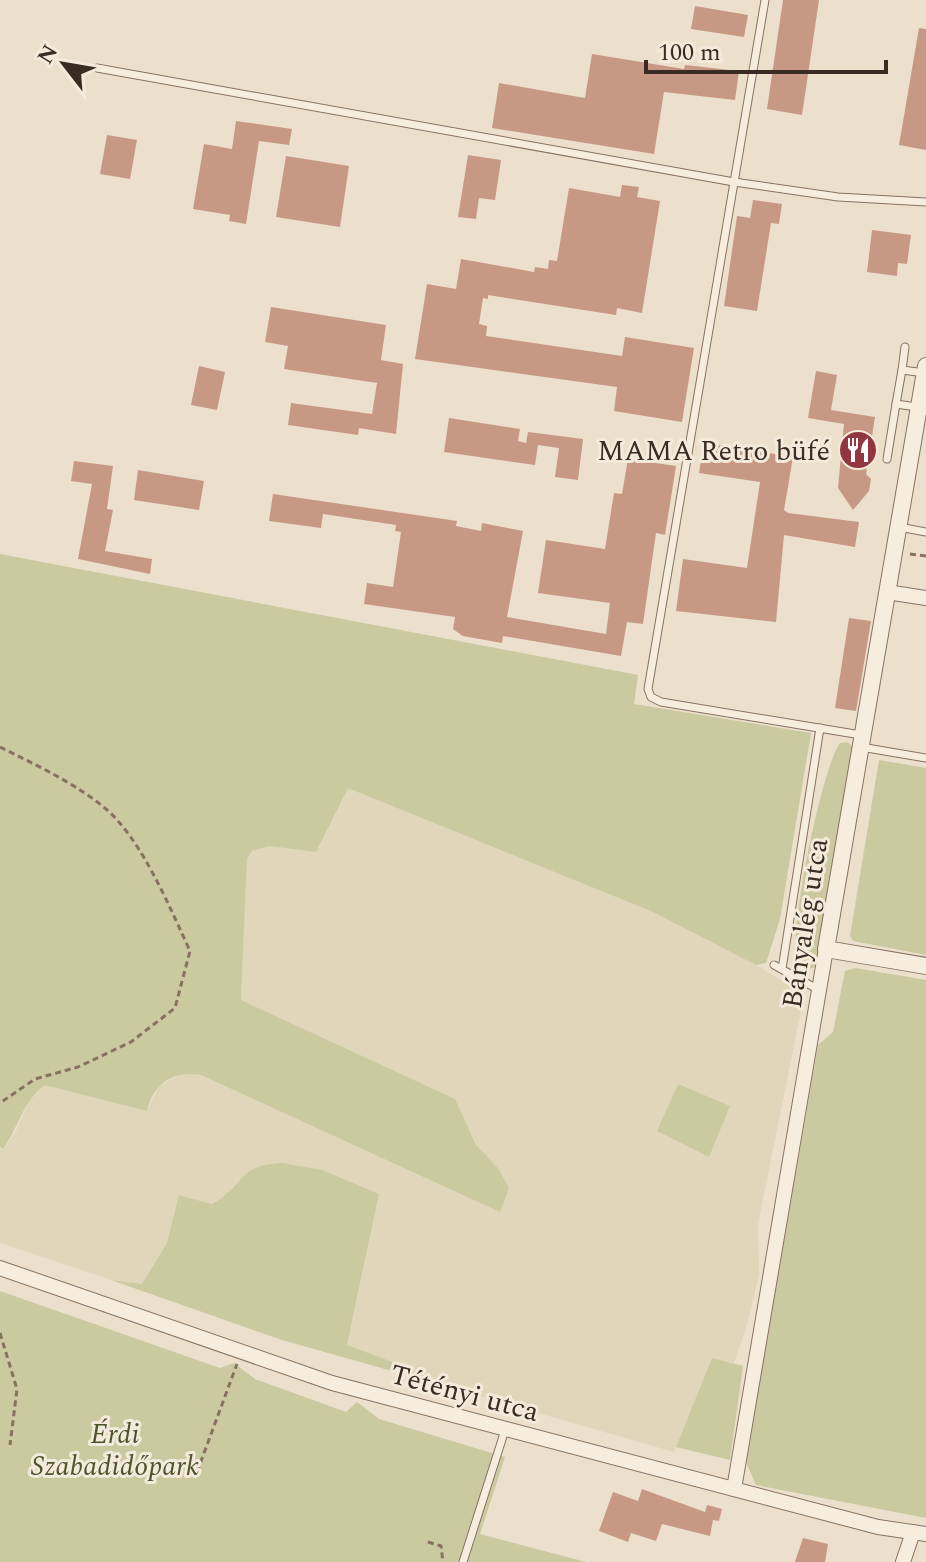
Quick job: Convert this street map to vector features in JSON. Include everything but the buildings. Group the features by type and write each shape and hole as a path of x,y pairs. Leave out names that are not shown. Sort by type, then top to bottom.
{"street":[{"name":"Bányalég utca","path":"734,1489 926,366"},
{"path":"887,592 926,598"},
{"path":"826,949 926,966"},
{"name":"Tétényi utca","path":"0,1268 332,1383 878,1527 920,1533"},
{"path":"903,1562 920,1533"}],"lane":[{"path":"765,0 648,689 651,697 661,702 820,728 926,758"},
{"path":"97,68 734,182 838,197 926,202"},
{"path":"887,459 905,347"},
{"path":"896,404 923,390 902,370"},
{"path":"899,527 926,532"},
{"path":"819,990 778,967 820,728"},
{"path":"463,1562 505,1430"}],"path":[{"path":"0,747 41,767 106,809 126,830 190,951 175,1008 131,1042 78,1067 35,1079 0,1103"},
{"path":"0,1333 17,1389 10,1445"},
{"path":"197,1472 241,1353"},
{"path":"0,1357 9,1355"},
{"path":"428,1542 441,1546 443,1562"}],"shaded area":[{"path":"348,787 653,912 743,956 799,992 802,1006 758,1224 759,1275 746,1328 734,1363 712,1359 674,1452 431,1382 411,1369 347,1346 379,1195 242,1176 225,1197 211,1204 180,1195 167,1243 142,1284 111,1280 0,1243 0,1147 5,1148 17,1129 32,1094 46,1084 147,1111 159,1086 185,1072 201,1075 500,1211 498,1168 476,1145 454,1099 241,1000 247,859 252,851 269,846 316,852"}],"green space":[{"path":"0,554 638,675 634,704 811,733 780,919 766,963 756,965 653,912 348,788 316,852 269,846 252,851 247,859 241,1000 455,1099 476,1145 498,1168 509,1188 500,1212 201,1075 182,1075 166,1081 154,1093 147,1111 45,1085 27,1105 4,1148 0,1147"},
{"path":"848,742 858,753 817,966 807,970 798,967 795,951 807,855 832,759 840,743"},
{"path":"879,760 926,768 926,955 853,941 850,936"},
{"path":"855,968 926,980 926,1518 756,1485 746,1462 818,1045 833,1032 845,971"},
{"path":"678,1084 730,1106 709,1157 657,1131"},
{"path":"282,1163 322,1170 379,1194 347,1345 411,1369 431,1382 282,1340 111,1280 142,1284 167,1243 179,1195 212,1204 248,1172"},
{"name":"Érdi Szabadidőpark","path":"0,1291 220,1368 234,1363 255,1379 346,1412 357,1402 379,1419 505,1457 480,1534 586,1562 0,1562"},
{"path":"712,1358 743,1366 730,1460 676,1447"}],"place":[{"name":"MAMA Retro büfé","path":"858,450"}]}
